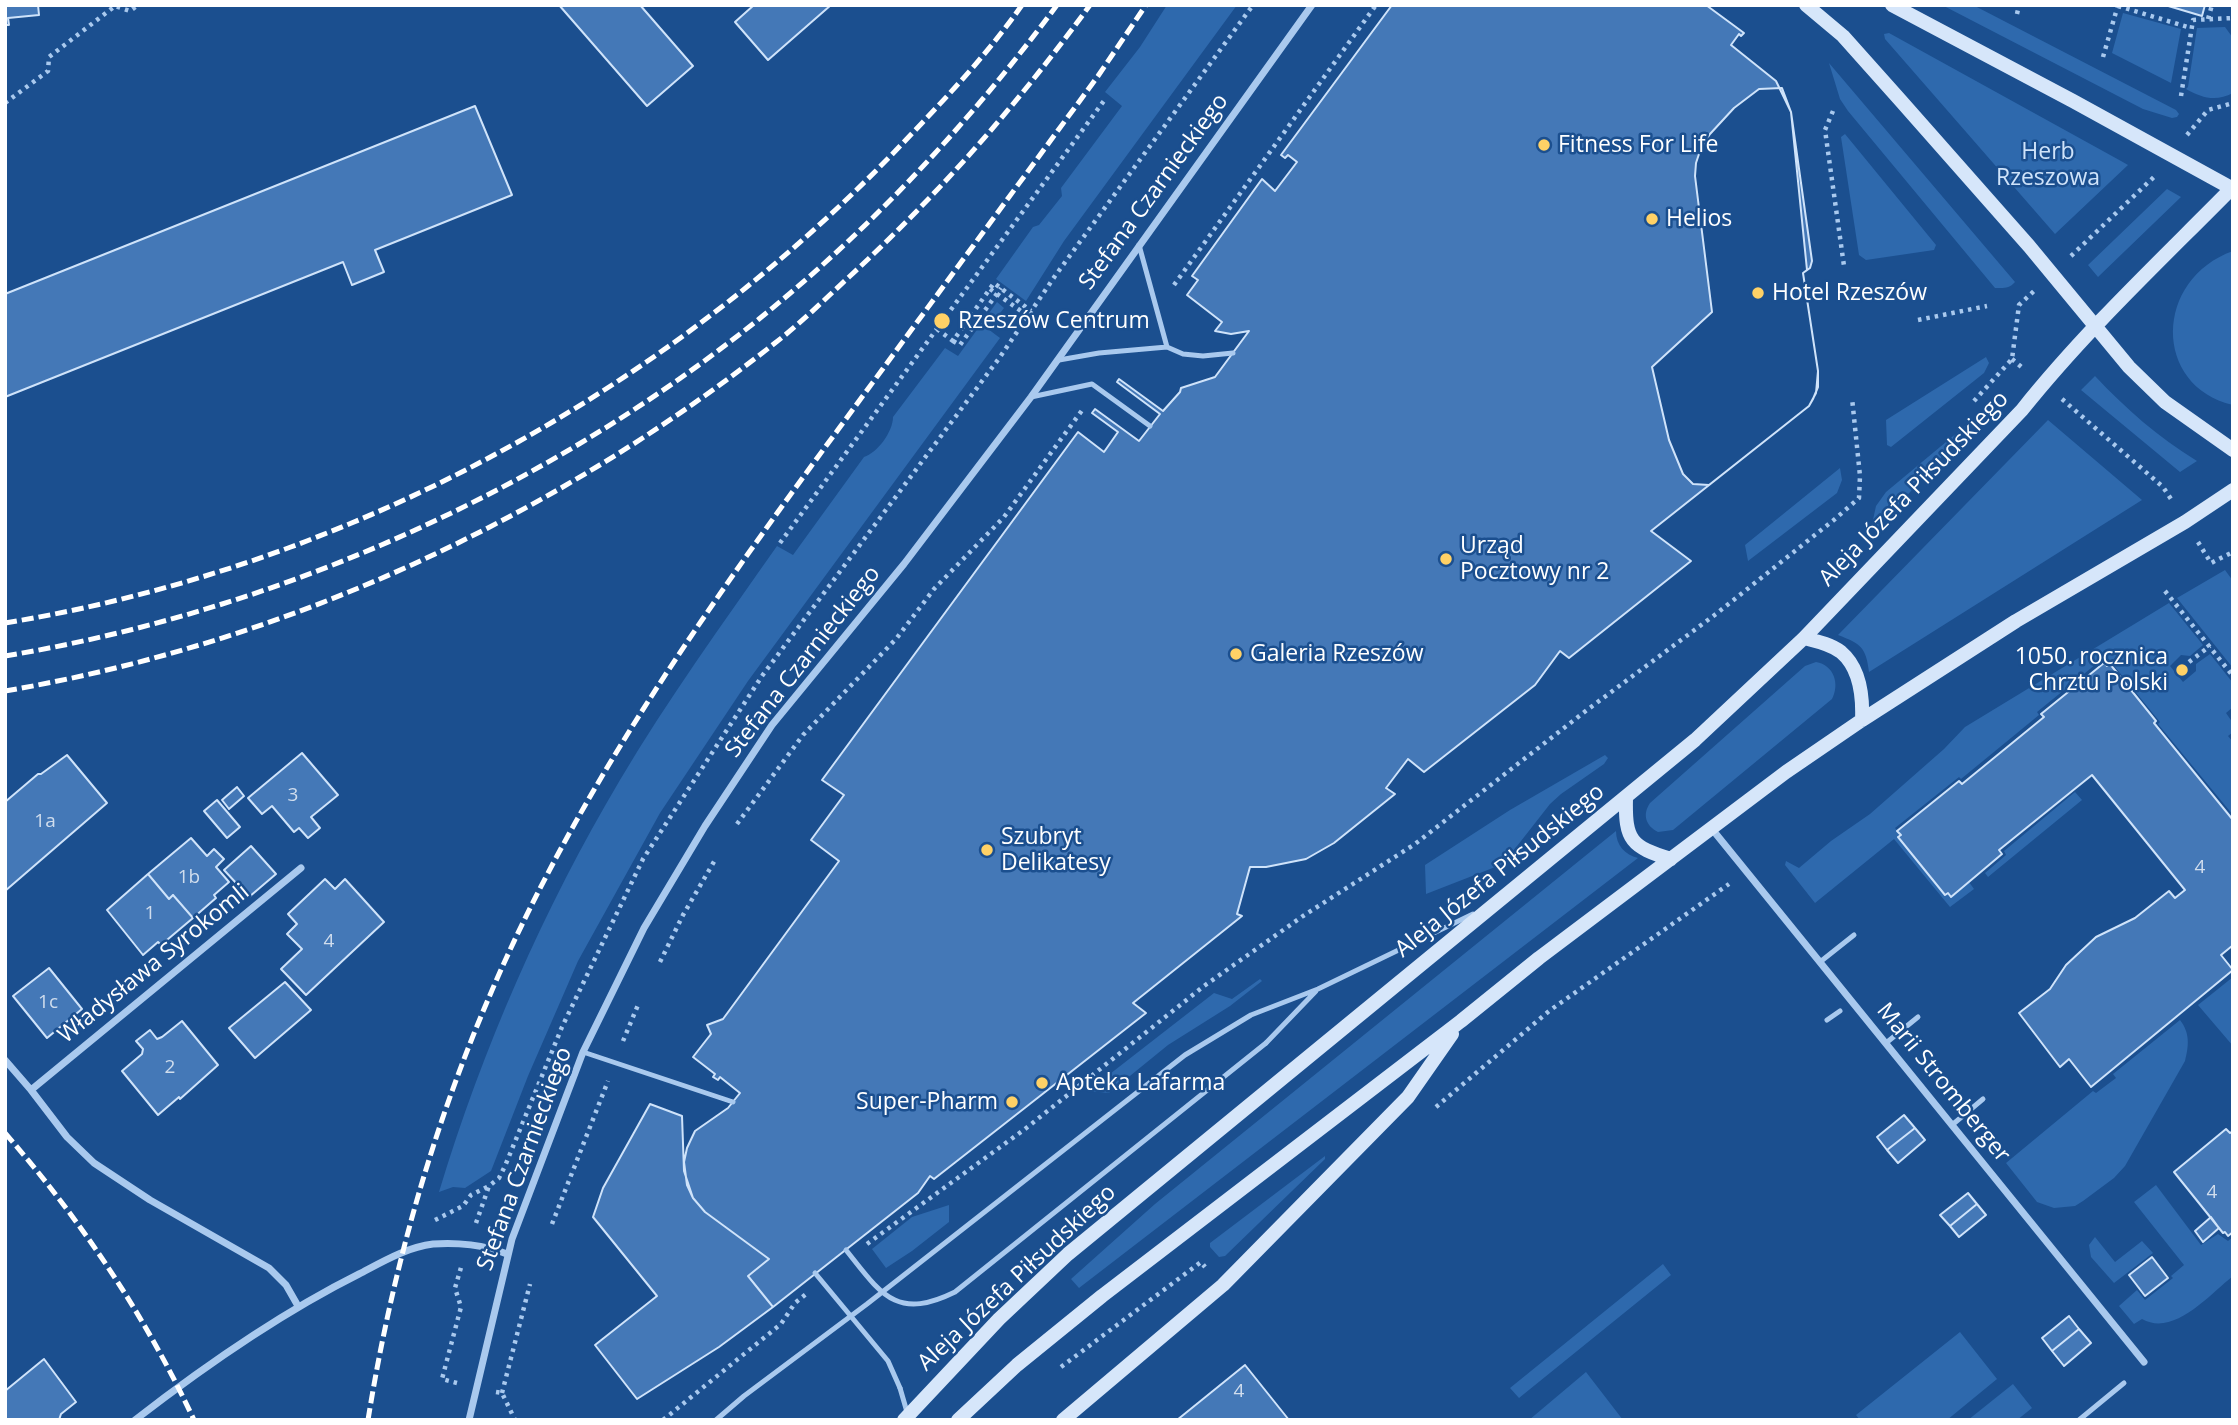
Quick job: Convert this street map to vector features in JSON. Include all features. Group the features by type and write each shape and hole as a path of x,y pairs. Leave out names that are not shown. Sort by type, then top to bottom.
{"main road":[{"path":"1806,5 1843,36 1901,101 2029,246 2129,367 2165,402 2233,450"},
{"path":"1892,5 2232,188"},
{"name":"Aleja Józefa Piłsudskiego","path":"906,1418 999,1318 1068,1254 1695,740 1804,638 2022,410 2095,327 2232,188"},
{"path":"958,1420 1017,1365 1102,1296 1461,1021 1539,958 1786,772 1861,720 2016,621 2185,522 2233,490"},
{"path":"1804,638 1841,652 1852,665 1859,681 1861,720"},
{"path":"1626,799 1625,826 1635,843 1646,851 1671,859"},
{"path":"1063,1420 1223,1285 1408,1097 1461,1021"}],"street":[{"name":"Stefana Czarnieckiego","path":"469,1420 507,1254 583,1052 644,928 705,826 772,725 904,564 1059,360 1312,5"},
{"name":"Marii Stromberger","path":"1712,829 2144,1362"},
{"name":"Władysława Syrokomli","path":"31,1090 301,868"},
{"path":"5,1060 67,1137 94,1163 150,1200 269,1268 286,1285 298,1306"},
{"path":"135,1420 218,1357 298,1306 393,1256 433,1244 491,1247 507,1254"}],"lane":[{"path":"1139,245 1167,347"},
{"path":"1059,360 1099,353 1167,347 1193,355 1233,353"},
{"path":"1031,397 1092,384 1150,426"},
{"path":"716,1420 1185,1055 1251,1015 1318,989 1495,904"},
{"path":"1820,962 1854,935"},
{"path":"846,1250 872,1283 895,1301 915,1305 933,1303 955,1292 1266,1043 1318,989"},
{"path":"1827,1020 1840,1011"},
{"path":"1886,1043 1918,1017"},
{"path":"583,1052 733,1102"},
{"path":"1952,1125 1983,1099"},
{"path":"815,1273 888,1361 900,1388 906,1418"},
{"path":"2078,1420 2124,1383"}],"path":[{"path":"5,103 48,71 49,57 116,6 130,11 138,5"},
{"path":"428,1223 463,1206 471,1195 499,1178 562,1027 643,859 762,676 1253,5"},
{"path":"1167,294 1376,5"},
{"path":"2017,14 2019,5"},
{"path":"2208,19 2212,5"},
{"path":"2103,57 2118,6 2191,28"},
{"path":"2181,96 2193,20 2232,20"},
{"path":"780,543 1106,98"},
{"path":"2193,126 2208,110 2233,103"},
{"path":"1833,111 1825,130 1844,266"},
{"path":"2073,254 2153,178"},
{"path":"953,341 994,283 1031,310"},
{"path":"937,329 960,345 1001,288"},
{"path":"990,289 1028,316"},
{"path":"1974,401 2012,359 2019,305 2026,299"},
{"path":"1918,320 1987,306"},
{"path":"2012,359 2018,365"},
{"path":"858,1251 1025,1129 1204,986 1303,916 1415,844 1716,614 1835,519 1859,498 1860,475 1852,398"},
{"path":"737,824 803,735 896,639 934,589 1004,517 1089,401"},
{"path":"2065,402 2164,487"},
{"path":"2204,552 2211,563 2231,553 2233,560"},
{"path":"2165,591 2233,676"},
{"path":"2189,662 2210,646"},
{"path":"660,962 715,860"},
{"path":"1432,1110 1549,1012 1747,872"},
{"path":"623,1041 638,1005"},
{"path":"552,1224 608,1080"},
{"path":"484,1203 489,1186"},
{"path":"1053,1373 1201,1262 1212,1274"},
{"path":"457,1383 442,1379 461,1307 455,1288 460,1270"},
{"path":"515,1420 499,1392 530,1284"},
{"path":"663,1420 781,1324 795,1303 816,1286"}],"green space":[{"path":"1167,5 1237,5 1064,241 1026,301 996,279 1033,227 1039,225 1062,196 1061,188 1122,106 1105,92 1140,47"},
{"path":"1942,5 1973,5 2176,110 2179,114 2172,118 2143,109"},
{"path":"2123,13 2181,29 2171,83 2112,53"},
{"path":"2225,27 2233,38 2233,93 2209,98 2186,89 2197,28"},
{"name":"Herb Rzeszowa","path":"1889,33 2128,165 2055,234 1885,39 1884,34"},
{"path":"1829,63 2015,282 2013,284 2006,288 1995,288 1848,111 1840,99"},
{"path":"1845,134 1936,245 1934,250 1866,260 1859,255 1841,137"},
{"path":"2167,189 2181,197 2098,277 2088,265"},
{"path":"2233,251 2233,405 2207,394 2188,377 2177,355 2173,331 2177,307 2188,284 2207,265"},
{"path":"997,302 1004,308 988,329 1000,338 748,681 660,813 578,961 528,1076 491,1171 465,1188 453,1187 439,1192 475,1085 517,980 565,879 638,750 777,546 793,555 864,457 883,441 893,417 945,348 958,356"},
{"path":"1986,357 1989,363 1984,373 1891,447 1887,445 1886,420"},
{"path":"2095,376 2143,422 2197,461 2180,472 2081,390"},
{"path":"2048,420 2142,500 1869,672 1861,647 1838,635"},
{"path":"1972,423 1876,530 1871,529 1876,506 1886,492"},
{"path":"1840,468 1842,480 1837,493 1748,561 1745,545"},
{"path":"2225,570 2233,581 2233,668 2177,598"},
{"path":"2169,603 2203,645 2190,656 2181,655 2170,666 2183,682 2196,671 2196,664 2210,654 2233,683 2233,707 2226,713 2233,723 2233,732 2228,736 2233,742 2233,815 2106,656 1961,779 1959,777 1895,828 1901,835 1898,837 1945,895 1948,893 1951,896 1969,882 1974,889 1950,907 1894,839 1815,903 1785,865 1786,861 1799,868 1831,841 1870,814 1965,727"},
{"path":"1816,662 1827,667 1834,676 1832,699 1673,830 1658,832 1651,827 1646,820 1650,803 1805,666"},
{"path":"1605,755 1608,758 1604,764 1550,804 1503,864 1426,894 1425,865 1510,810"},
{"path":"2075,792 2082,800 1988,877 1985,873 2006,855 2004,851"},
{"path":"1616,831 1622,849 1638,858 1079,1288 1071,1279 1155,1204"},
{"path":"2233,977 2233,1046 2198,1005"},
{"path":"1260,979 1262,981 1230,1006 1168,1045 1109,1093 1088,1091 1214,993 1232,999"},
{"path":"2180,1020 2188,1039 2185,1061 2125,1166 2114,1178 2075,1206 2054,1208 2037,1202 2006,1163 2093,1091 2096,1093 2116,1078 2113,1074"},
{"path":"1325,1156 1325,1159 1225,1256 1219,1257 1210,1247 1210,1243"},
{"path":"2156,1185 2201,1245 2218,1234 2228,1241 2233,1237 2233,1276 2202,1303 2179,1318 2166,1323 2142,1319 2134,1324 2119,1306 2137,1290 2145,1300 2173,1278 2171,1276 2184,1265 2134,1202"},
{"path":"949,1205 949,1222 886,1268 872,1249 912,1217"},
{"path":"2095,1237 2115,1262 2142,1241 2153,1253 2114,1283 2091,1257 2089,1245"},
{"path":"1663,1264 1671,1275 1519,1398 1510,1388"},
{"path":"1960,1332 1997,1379 1947,1420 1860,1420 1856,1415"},
{"path":"1586,1372 1623,1420 1529,1420"},
{"path":"2013,1384 2032,1408 2017,1420 1968,1420"}],"building":[{"path":"5,5 38,5 39,15 8,18 9,25 5,25"},
{"path":"559,5 640,5 693,66 647,106"},
{"path":"754,5 831,5 768,60 735,22"},
{"name":"Galeria Rzeszów","path":"1392,5 1706,5 1744,33 1741,36 1739,34 1731,45 1776,81 1791,112 1812,261 1810,268 1803,273 1818,371 1818,387 1813,399 1809,406 1651,531 1691,561 1569,658 1560,651 1535,685 1424,772 1408,759 1386,788 1395,794 1334,843 1306,859 1266,867 1250,867 1237,914 1242,916 1133,1003 1146,1013 934,1179 930,1176 918,1193 773,1307 748,1276 769,1259 705,1212 693,1198 687,1185 684,1162 695,1131 728,1108 740,1093 720,1077 718,1080 713,1077 715,1074 693,1057 711,1034 707,1025 723,1019 839,861 811,840 844,795 822,780 1078,432 1104,452 1118,432 1092,413 1095,409 1139,441 1160,414 1117,382 1119,379 1163,411 1181,388 1215,377 1249,331 1231,334 1215,331 1222,322 1187,295 1198,280 1192,276 1262,179 1275,191 1297,162 1288,155 1285,158 1281,155"},
{"path":"2165,5 2205,5 2202,16"},
{"name":"Hotel Rzeszów","path":"1782,88 1791,112 1807,270 1803,273 1818,371 1816,393 1809,406 1709,485 1693,484 1683,474 1669,440 1652,367 1712,312 1695,176 1696,163 1710,134 1734,108 1759,89"},
{"path":"475,106 512,195 375,250 384,272 352,285 343,262 5,397 5,294"},
{"path":"2104,663 2107,666 2110,664 2233,820 2233,948 2232,946 2221,955 2233,970 2091,1087 2069,1059 2060,1067 2019,1013 2050,989 2066,965 2096,937 2135,918 2169,891 2175,898 2185,890 2092,775 1999,850 2002,854 1951,897 1948,893 1945,895 1898,837 1901,835 1897,831 1959,781 1962,784 2044,717 2041,714"},
{"path":"302,753 338,795 311,817 320,828 308,838 299,828 294,832 272,806 262,814 248,798"},
{"path":"67,755 107,803 5,891 5,802 38,774"},
{"path":"237,787 244,796 229,809 222,800"},
{"path":"217,800 240,827 227,838 204,811"},
{"path":"191,838 207,856 214,849 224,859 216,867 229,882 214,895 216,898 193,918 173,895 169,899 148,874"},
{"path":"251,846 276,874 249,897 224,870"},
{"path":"148,874 169,899 173,895 193,918 161,945 158,942 143,955 107,910"},
{"path":"325,879 335,889 345,879 384,922 306,995 281,969 302,949 287,934 297,924 288,914"},
{"path":"49,968 82,1009 47,1038 13,996"},
{"path":"285,982 311,1010 255,1058 229,1028"},
{"path":"182,1021 218,1065 158,1115 122,1071 142,1054 143,1049 136,1041 150,1030 157,1039 162,1037"},
{"path":"650,1104 682,1116 684,1171 693,1198 705,1212 769,1259 748,1276 773,1307 719,1347 637,1399 595,1345 657,1296 593,1217 603,1188"},
{"path":"1904,1115 1915,1128 1887,1150 1877,1137"},
{"path":"1915,1128 1925,1140 1898,1163 1887,1150"},
{"path":"2226,1129 2230,1133 2233,1131 2233,1232 2228,1236 2174,1172"},
{"path":"1968,1193 1977,1204 1950,1226 1940,1215"},
{"path":"1977,1204 1986,1215 1959,1237 1950,1226"},
{"path":"2211,1217 2219,1228 2203,1242 2195,1231"},
{"path":"2152,1257 2168,1278 2145,1296 2129,1275"},
{"path":"2069,1316 2079,1329 2052,1351 2042,1338"},
{"path":"2079,1329 2091,1343 2064,1366 2052,1351"},
{"path":"44,1359 76,1402 61,1414 59,1420 5,1420 5,1391"},
{"path":"1245,1365 1289,1420 1177,1420"}],"railway":[{"path":"5,623 132,597 256,560 376,512 492,456 604,390 710,316 809,234 934,111 980,59 1022,5"},
{"path":"5,656 107,636 207,609 307,575 404,535 498,489 589,438 676,381 759,319 841,248 955,131 1057,5"},
{"path":"5,691 109,669 212,641 313,606 411,565 507,518 600,465 689,407 775,343 849,277 946,181 1035,78 1090,5"},
{"path":"368,1420 388,1313 430,1155 487,1002 560,850 646,704 741,564 1098,76 1146,5"},
{"path":"5,1133 60,1200 110,1270 154,1343 194,1420"}],"place":[{"name":"Fitness For Life","path":"1544,145"},
{"name":"Helios","path":"1652,219"},
{"name":"Hotel Rzeszów","path":"1758,293"},
{"name":"Rzeszów Centrum","path":"942,321"},
{"name":"Urząd Pocztowy nr 2","path":"1446,559"},
{"name":"Galeria Rzeszów","path":"1236,654"},
{"name":"1050. rocznica Chrztu Polski","path":"2182,670"},
{"name":"Szubryt Delikatesy","path":"987,850"},
{"name":"Apteka Lafarma","path":"1042,1083"},
{"name":"Super-Pharm","path":"1012,1102"}]}
